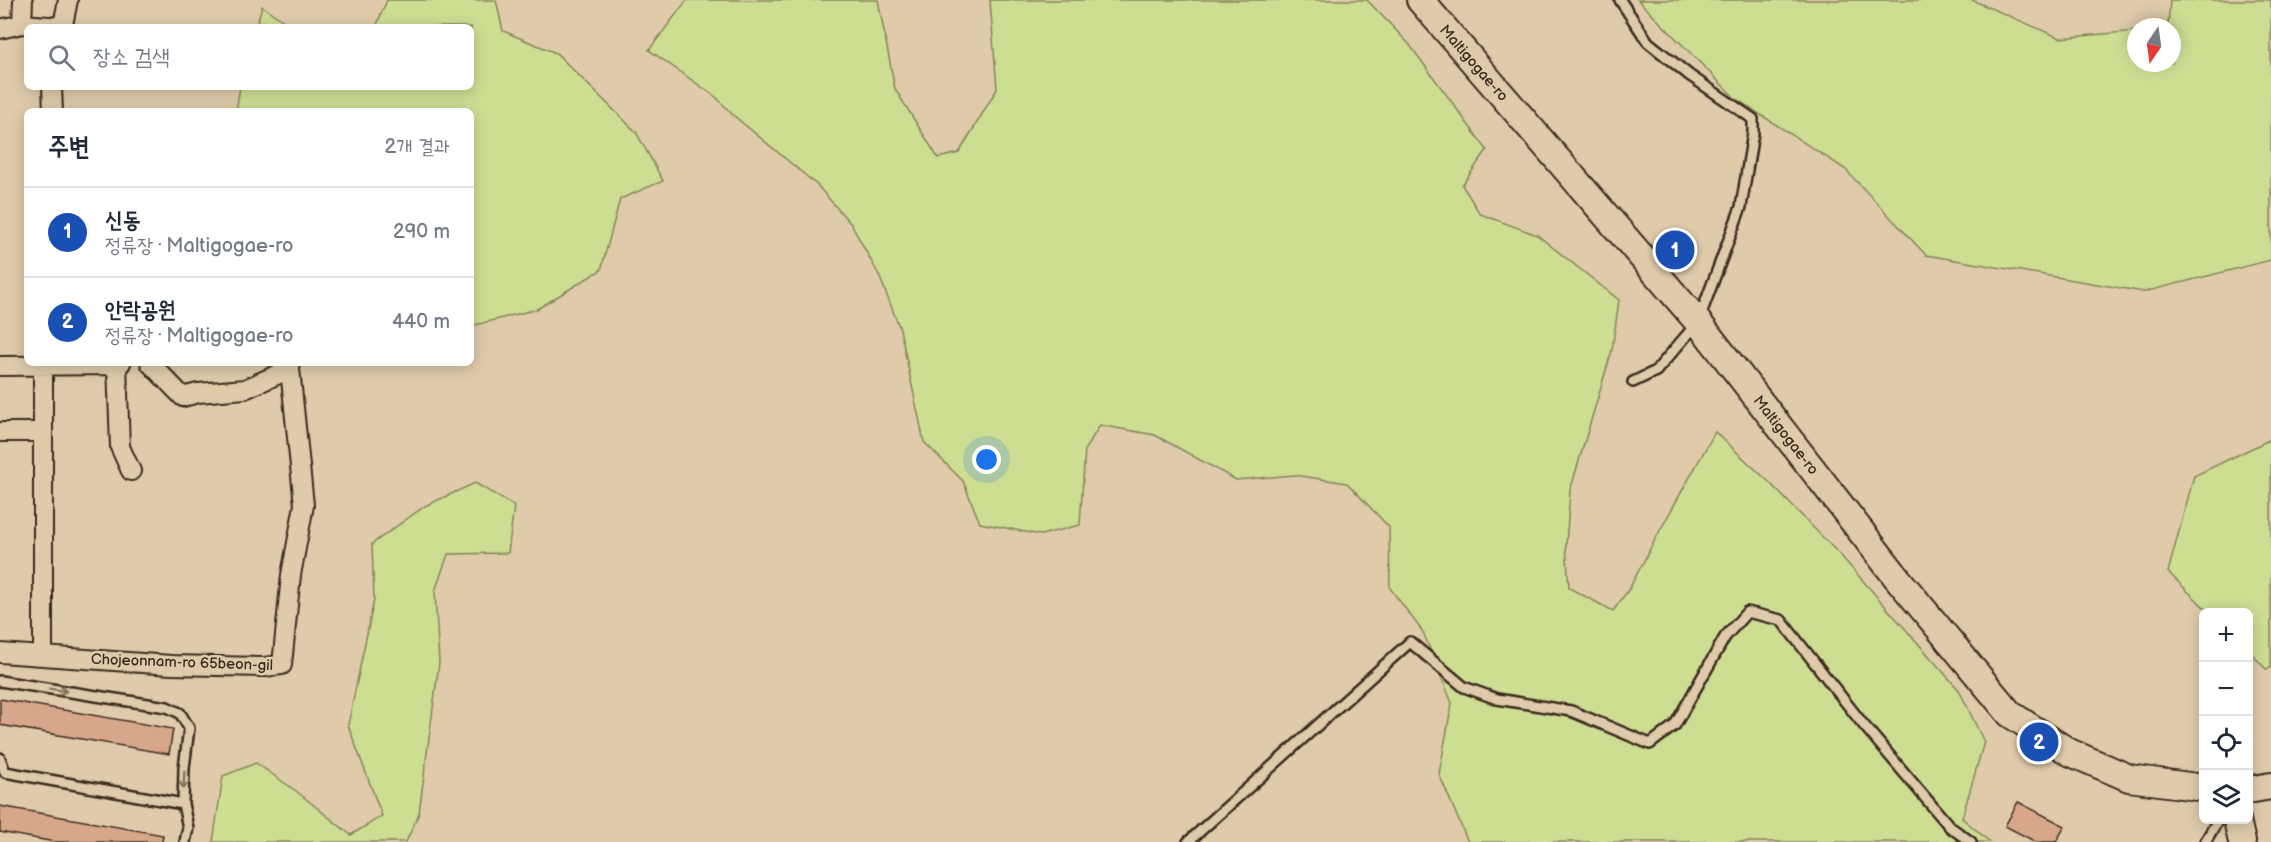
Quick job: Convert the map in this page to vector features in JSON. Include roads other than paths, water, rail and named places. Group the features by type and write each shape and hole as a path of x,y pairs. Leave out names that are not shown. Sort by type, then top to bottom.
{"street":[{"path":"0,29 22,24 23,0"},
{"path":"63,24 68,0"},
{"name":"Maltigogae-ro","path":"1420,0 1698,322 1898,579 2010,714 2069,752 2129,778 2199,787"},
{"path":"52,90 52,108"},
{"path":"0,366 24,365"},
{"path":"43,366 43,656"},
{"path":"119,366 120,447 132,471"},
{"name":"Chojeonnam-ro 65beon-gil","path":"0,653 183,665 264,667 282,665 291,575 304,505 290,369 245,389 198,393 183,397 153,366"},
{"path":"0,432 43,432"},
{"path":"2253,789 2271,786"},
{"path":"2238,824 2242,842"}],"lane":[{"path":"1620,0 1648,42 1689,75 1753,119 1753,133 1741,207 1698,322 1656,371 1633,382"},
{"path":"1188,842 1410,642 1464,687 1497,699 1571,711 1650,744 1676,725 1725,637 1747,612 1781,620 1862,723 1950,827 1971,842"},
{"path":"0,681 167,707 180,713 189,728 184,768 183,804 188,828 185,842"},
{"path":"0,758 5,772 183,804"},
{"path":"2205,842 2215,824"}],"place":[{"name":"신동","path":"1675,250"},
{"name":"안락공원","path":"2039,742"}]}
